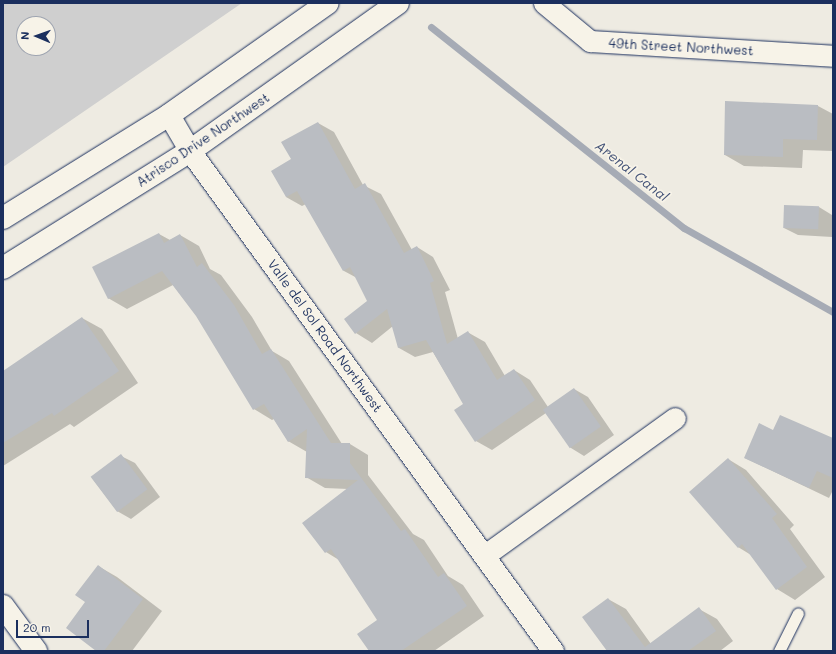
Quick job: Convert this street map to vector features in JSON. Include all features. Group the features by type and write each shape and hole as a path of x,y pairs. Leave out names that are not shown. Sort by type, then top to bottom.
{"main road":[{"path":"3,218 169,115 328,3"},
{"name":"Atrisco Drive Northwest","path":"3,268 190,151 398,3"},
{"path":"3,606 36,651"}],"street":[{"name":"49th Street Northwest","path":"544,3 590,41 833,56"},
{"name":"Valle del Sol Road Northwest","path":"169,115 190,151 485,555 552,651"},
{"path":"485,555 675,418"}],"lane":[{"path":"779,651 798,614"}],"shaded area":[{"path":"3,3 242,3 3,167"}],"building":[{"path":"725,101 818,105 817,140 783,139 783,157 724,155"},
{"path":"318,122 355,189 365,183 404,253 417,246 434,281 430,283 447,344 468,331 497,380 514,369 535,400 475,442 454,410 463,404 426,340 398,348 387,309 355,334 344,319 367,301 350,267 343,271 297,191 286,197 271,171 291,159 281,142"},
{"path":"784,205 819,206 818,229 783,228"},
{"path":"159,233 164,243 180,234 197,267 202,263 234,305 262,354 271,349 331,443 350,443 350,463 401,531 405,529 438,577 444,573 467,606 401,651 369,651 357,634 377,620 331,549 325,553 302,523 358,480 305,478 307,429 288,442 264,404 253,410 196,316 162,271 108,299 92,267"},
{"path":"82,317 119,371 54,416 52,413 3,443 3,371"},
{"path":"574,388 601,427 570,448 543,410"},
{"path":"780,415 833,438 833,478 817,471 809,488 744,458 759,423 773,430"},
{"path":"121,454 147,489 117,512 91,477"},
{"path":"728,458 777,514 772,518 807,567 776,590 742,544 738,548 689,492"},
{"path":"98,565 143,599 104,651 96,651 66,628 85,602 75,595"},
{"path":"608,598 645,647 699,607 716,631 688,651 607,651 582,617"}],"waterway":[{"name":"Arenal Canal","path":"431,27 684,228 833,312"}]}
